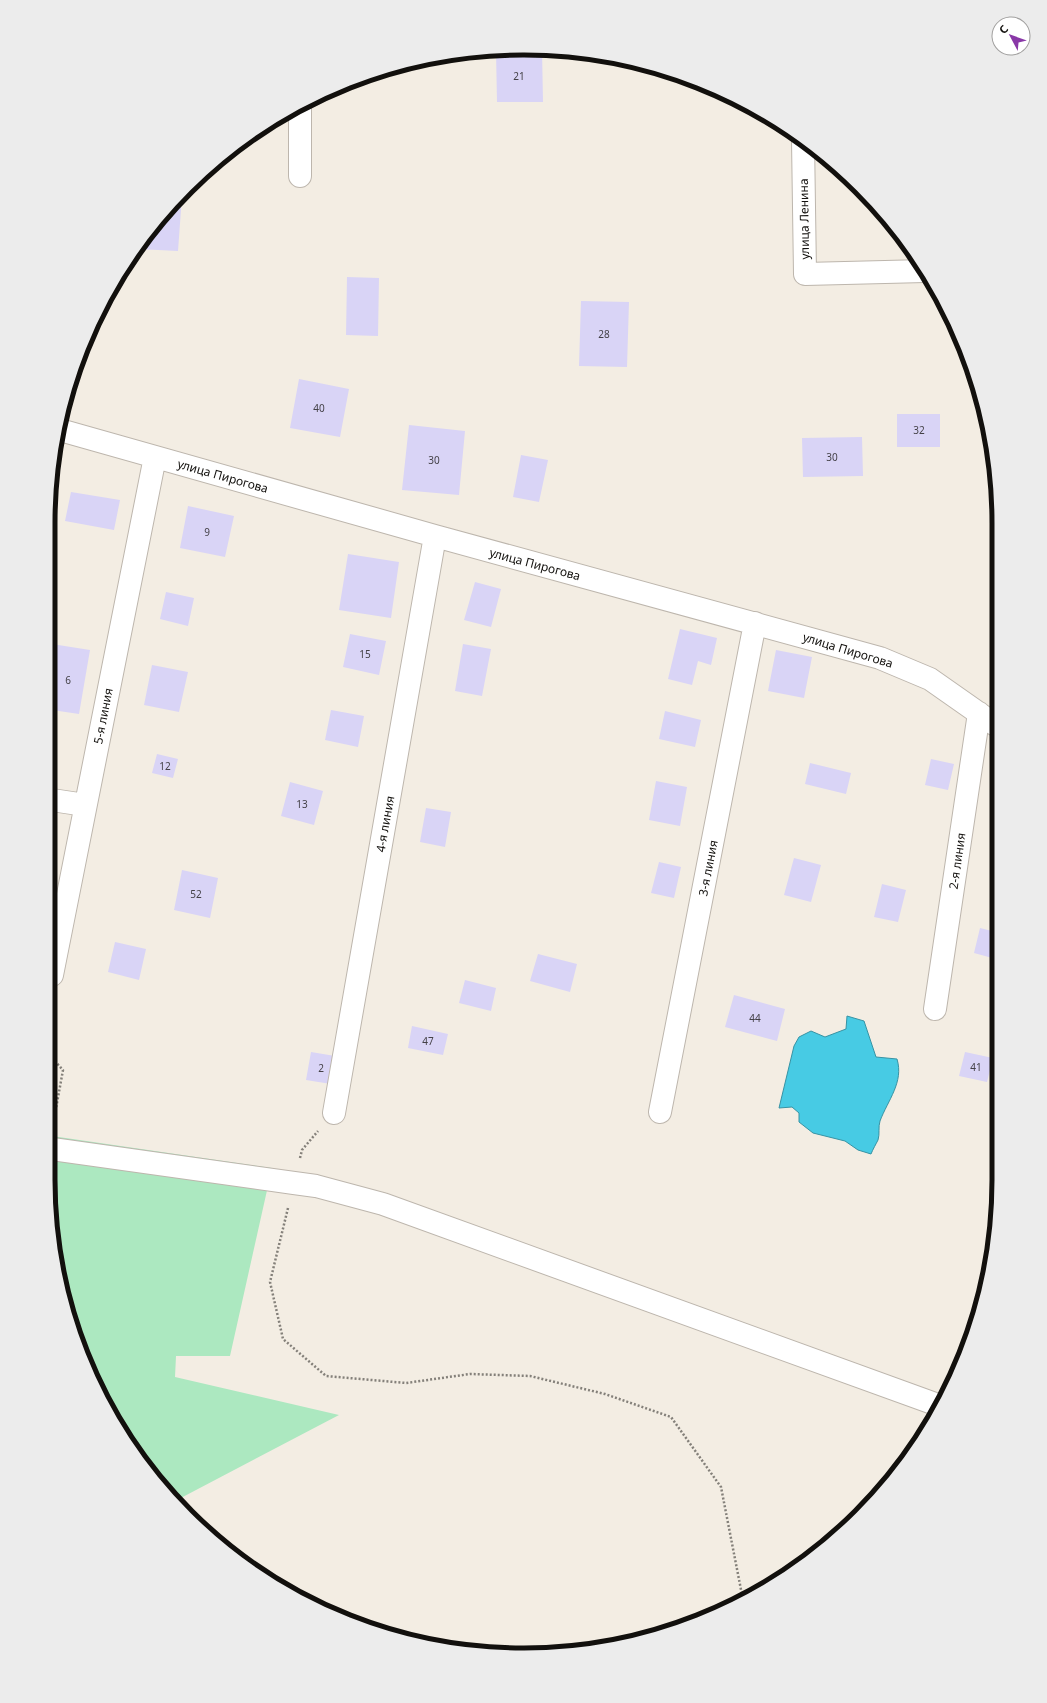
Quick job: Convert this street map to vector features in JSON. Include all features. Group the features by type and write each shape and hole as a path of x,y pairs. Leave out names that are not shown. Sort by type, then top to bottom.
{"street":[{"path":"300,112 300,176"},
{"name":"улица Ленина","path":"803,148 805,274 918,271"},
{"name":"улица Пирогова","path":"64,431 435,536 880,658 930,679 992,722"},
{"name":"5-я линия","path":"55,960 155,457"},
{"name":"4-я линия","path":"334,1112 435,536"},
{"name":"3-я линия","path":"660,1112 755,623"},
{"name":"2-я линия","path":"935,1009 979,713"},
{"path":"55,800 85,805"},
{"path":"55,1149 316,1186 383,1204 935,1404"}],"path":[{"path":"55,1061 63,1070 55,1113"},
{"path":"334,1112 302,1150 270,1282 283,1339 326,1376 406,1383 470,1374 530,1376 605,1394 671,1417 722,1486 742,1594"}],"green space":[{"path":"55,1136 272,1168 230,1356 176,1356 175,1377 339,1415 180,1498 152,1465 118,1414 103,1387 80,1330 71,1301 59,1241 56,1210"}],"water":[{"path":"847,1016 864,1021 876,1057 897,1059 899,1067 897,1083 880,1121 878,1140 871,1154 858,1150 845,1141 813,1133 799,1122 799,1113 792,1107 779,1108 794,1046 799,1037 811,1031 825,1037 846,1029"}],"building":[{"path":"496,56 542,56 543,102 497,102"},
{"path":"181,204 178,251 144,249"},
{"path":"347,277 379,278 378,336 346,335"},
{"path":"581,301 629,302 627,367 579,366"},
{"path":"299,379 349,389 340,437 290,428"},
{"path":"897,414 940,414 940,447 897,447"},
{"path":"409,425 465,431 459,495 402,490"},
{"path":"862,437 863,476 803,477 802,438"},
{"path":"521,455 548,460 539,502 513,497"},
{"path":"71,492 120,500 114,530 65,521"},
{"path":"188,506 234,516 225,557 180,548"},
{"path":"348,554 399,562 391,618 339,610"},
{"path":"475,582 501,589 491,627 464,620"},
{"path":"166,592 194,598 188,626 160,619"},
{"path":"680,629 717,638 711,665 698,661 692,685 668,679"},
{"path":"350,634 386,641 379,675 343,667"},
{"path":"55,644 90,650 79,714 55,710"},
{"path":"463,644 491,649 482,696 455,691"},
{"path":"776,650 812,657 804,698 768,691"},
{"path":"152,665 188,672 179,712 144,705"},
{"path":"331,710 364,716 358,747 325,740"},
{"path":"665,711 701,720 695,747 659,739"},
{"path":"157,754 178,759 173,778 152,773"},
{"path":"931,759 954,764 948,790 925,785"},
{"path":"810,763 851,773 846,794 805,784"},
{"path":"656,781 687,787 680,826 649,820"},
{"path":"290,782 323,791 314,825 281,816"},
{"path":"426,808 451,812 445,847 420,842"},
{"path":"794,858 821,865 811,902 784,895"},
{"path":"659,862 681,867 674,898 651,893"},
{"path":"182,870 218,878 210,918 174,910"},
{"path":"882,884 906,890 898,922 874,917"},
{"path":"980,928 992,931 992,958 974,953"},
{"path":"115,942 146,949 139,980 108,972"},
{"path":"538,954 577,964 570,992 530,981"},
{"path":"465,980 496,988 491,1011 459,1003"},
{"path":"734,995 785,1009 777,1041 725,1027"},
{"path":"412,1026 448,1034 443,1055 408,1048"},
{"path":"311,1052 335,1056 331,1084 306,1080"},
{"path":"965,1052 992,1058 987,1082 959,1076"}]}
